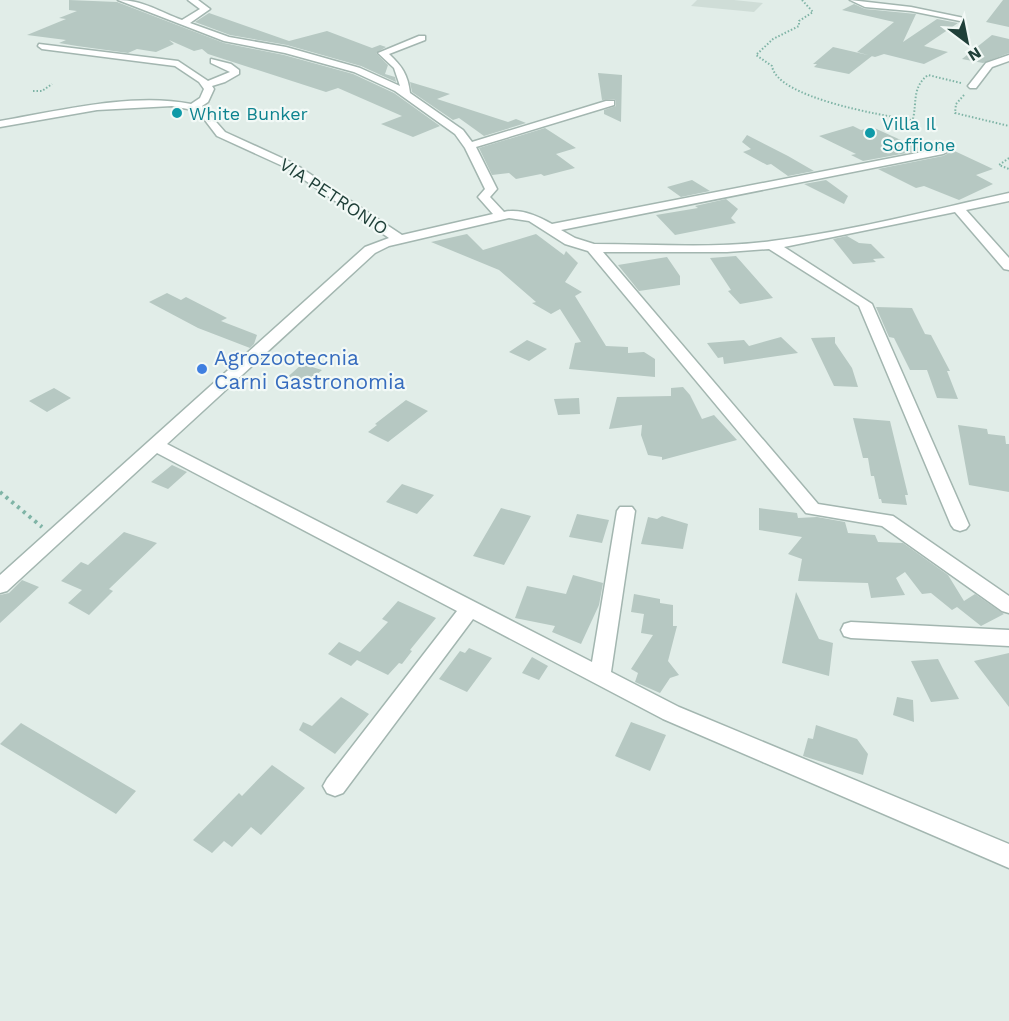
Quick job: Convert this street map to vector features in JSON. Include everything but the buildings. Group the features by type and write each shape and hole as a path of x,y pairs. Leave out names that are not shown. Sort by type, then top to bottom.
{"street":[{"path":"122,0 145,6 172,19 227,39 286,50 357,70 405,93 459,132 469,146 491,189 484,197 501,216"},
{"path":"145,6 160,0"},
{"path":"185,22 206,9 192,0"},
{"path":"854,0 865,5 911,9 960,18"},
{"path":"405,93 404,81 398,67 383,53 422,38"},
{"path":"0,124 97,107 163,103 195,106 208,96 207,84 181,65 172,62 42,46"},
{"path":"973,86 989,65 1009,58"},
{"path":"207,84 222,80 236,72 214,61"},
{"path":"989,65 1009,69"},
{"path":"469,146 610,104"},
{"name":"VIA PETRONIO","path":"195,106 205,113 221,134 230,140 291,166 399,240"},
{"path":"97,107 98,111 103,114 122,116"},
{"path":"551,228 943,150"},
{"path":"0,586 370,250 399,240 501,216 521,214 533,218 570,241 593,248 727,248 772,244 885,224 1009,197"},
{"path":"957,207 1009,266"},
{"path":"772,244 865,304 960,525"},
{"path":"593,248 812,509 887,520 1009,606"},
{"path":"155,445 671,713 1009,856"},
{"path":"600,676 626,511"},
{"path":"335,786 470,609"},
{"path":"851,630 1009,638"}],"path":[{"path":"802,0 813,12 812,15 799,21 799,26 787,34 773,39 756,55 772,66 772,72 787,86 867,113 913,120 914,94 920,82 928,75 973,86"},
{"path":"33,91 42,91 52,84"},
{"path":"973,86 959,98 955,113 1009,126"},
{"path":"1009,158 999,165 1009,169"},
{"path":"0,492 54,537"}],"shaded area":[{"path":"697,0 763,3 754,12 691,6"}],"place":[{"name":"White Bunker","path":"177,113"},
{"name":"Villa Il Soffione","path":"870,133"},
{"name":"Agrozootecnia Carni Gastronomia","path":"202,369"}]}
